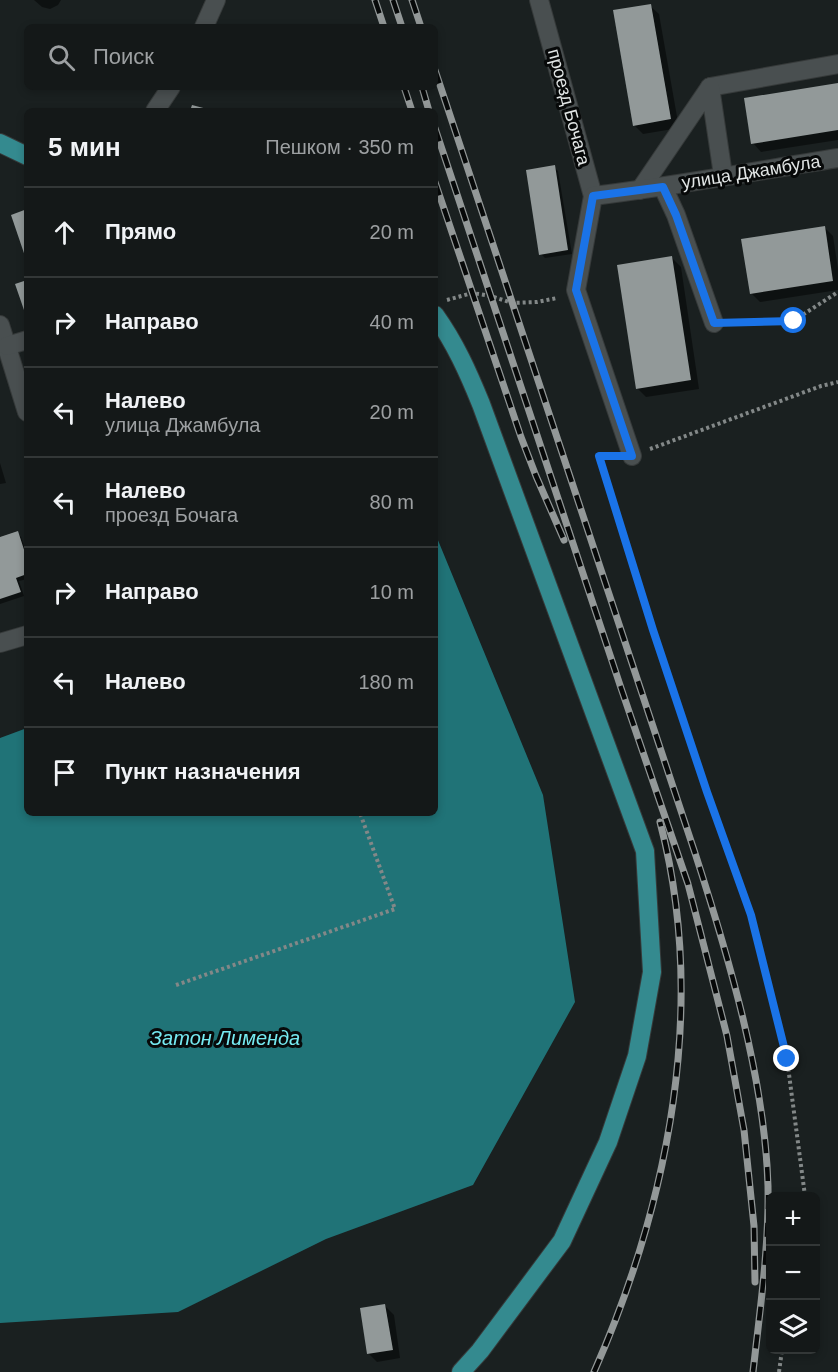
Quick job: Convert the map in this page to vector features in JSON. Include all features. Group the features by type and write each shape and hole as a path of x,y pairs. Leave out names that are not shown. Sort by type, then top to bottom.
{"main road":[{"path":"0,143 24,155"},
{"path":"440,308 481,404 645,851 652,972 637,1056 608,1142 562,1241 480,1351 461,1372"}],"street":[{"path":"205,24 216,0"},
{"name":"проезд Бочага","path":"539,0 593,196 576,290 632,456"},
{"path":"640,190 710,87 838,64"},
{"path":"710,87 723,175"},
{"path":"157,108 169,90"},
{"name":"улица Джамбула","path":"593,196 663,187 723,175 838,158"},
{"path":"663,187 676,215 714,323"},
{"path":"0,325 24,401"},
{"path":"7,346 24,341"},
{"path":"0,643 24,635"}],"path":[{"path":"440,308 472,293 512,303 557,298 576,290"},
{"path":"714,323 794,321 838,292"},
{"path":"804,1192 787,1059 751,915 675,695 599,456 632,456 768,405 838,382"},
{"path":"176,985 395,909 361,816"},
{"path":"779,1372 781,1354"}],"water":[{"name":"Затон Лименда","path":"438,540 543,795 575,1002 473,1185 326,1239 178,1312 0,1323 0,738 24,729 24,816 438,816"}],"building":[{"path":"651,4 671,119 633,126 613,10"},
{"path":"838,83 838,130 751,144 744,98"},
{"path":"555,165 568,250 539,255 526,170"},
{"path":"24,210 24,253 11,215"},
{"path":"825,226 833,281 750,294 741,239"},
{"path":"672,256 691,380 636,389 617,265"},
{"path":"24,281 24,310 15,284"},
{"path":"18,531 24,550 24,575 16,578 21,592 0,599 0,537"},
{"path":"385,1304 393,1350 367,1354 360,1308"}],"railway":[{"path":"375,0 383,24"},
{"path":"393,0 401,24"},
{"path":"412,0 420,24"},
{"path":"438,79 695,853 743,1018 760,1103 768,1186 766,1256 753,1372"},
{"path":"405,90 411,108"},
{"path":"423,90 428,108"},
{"path":"438,137 688,884 727,1036 744,1130 754,1226 755,1282"},
{"path":"438,191 521,437 564,540"},
{"path":"594,1372 643,1240 660,1172 673,1102 680,1032 680,961 674,891 660,822"}],"route":[{"path":"787,1059 751,915 653,630 599,456 632,456 576,290 593,196 663,187 676,215 714,323 794,321"}]}
